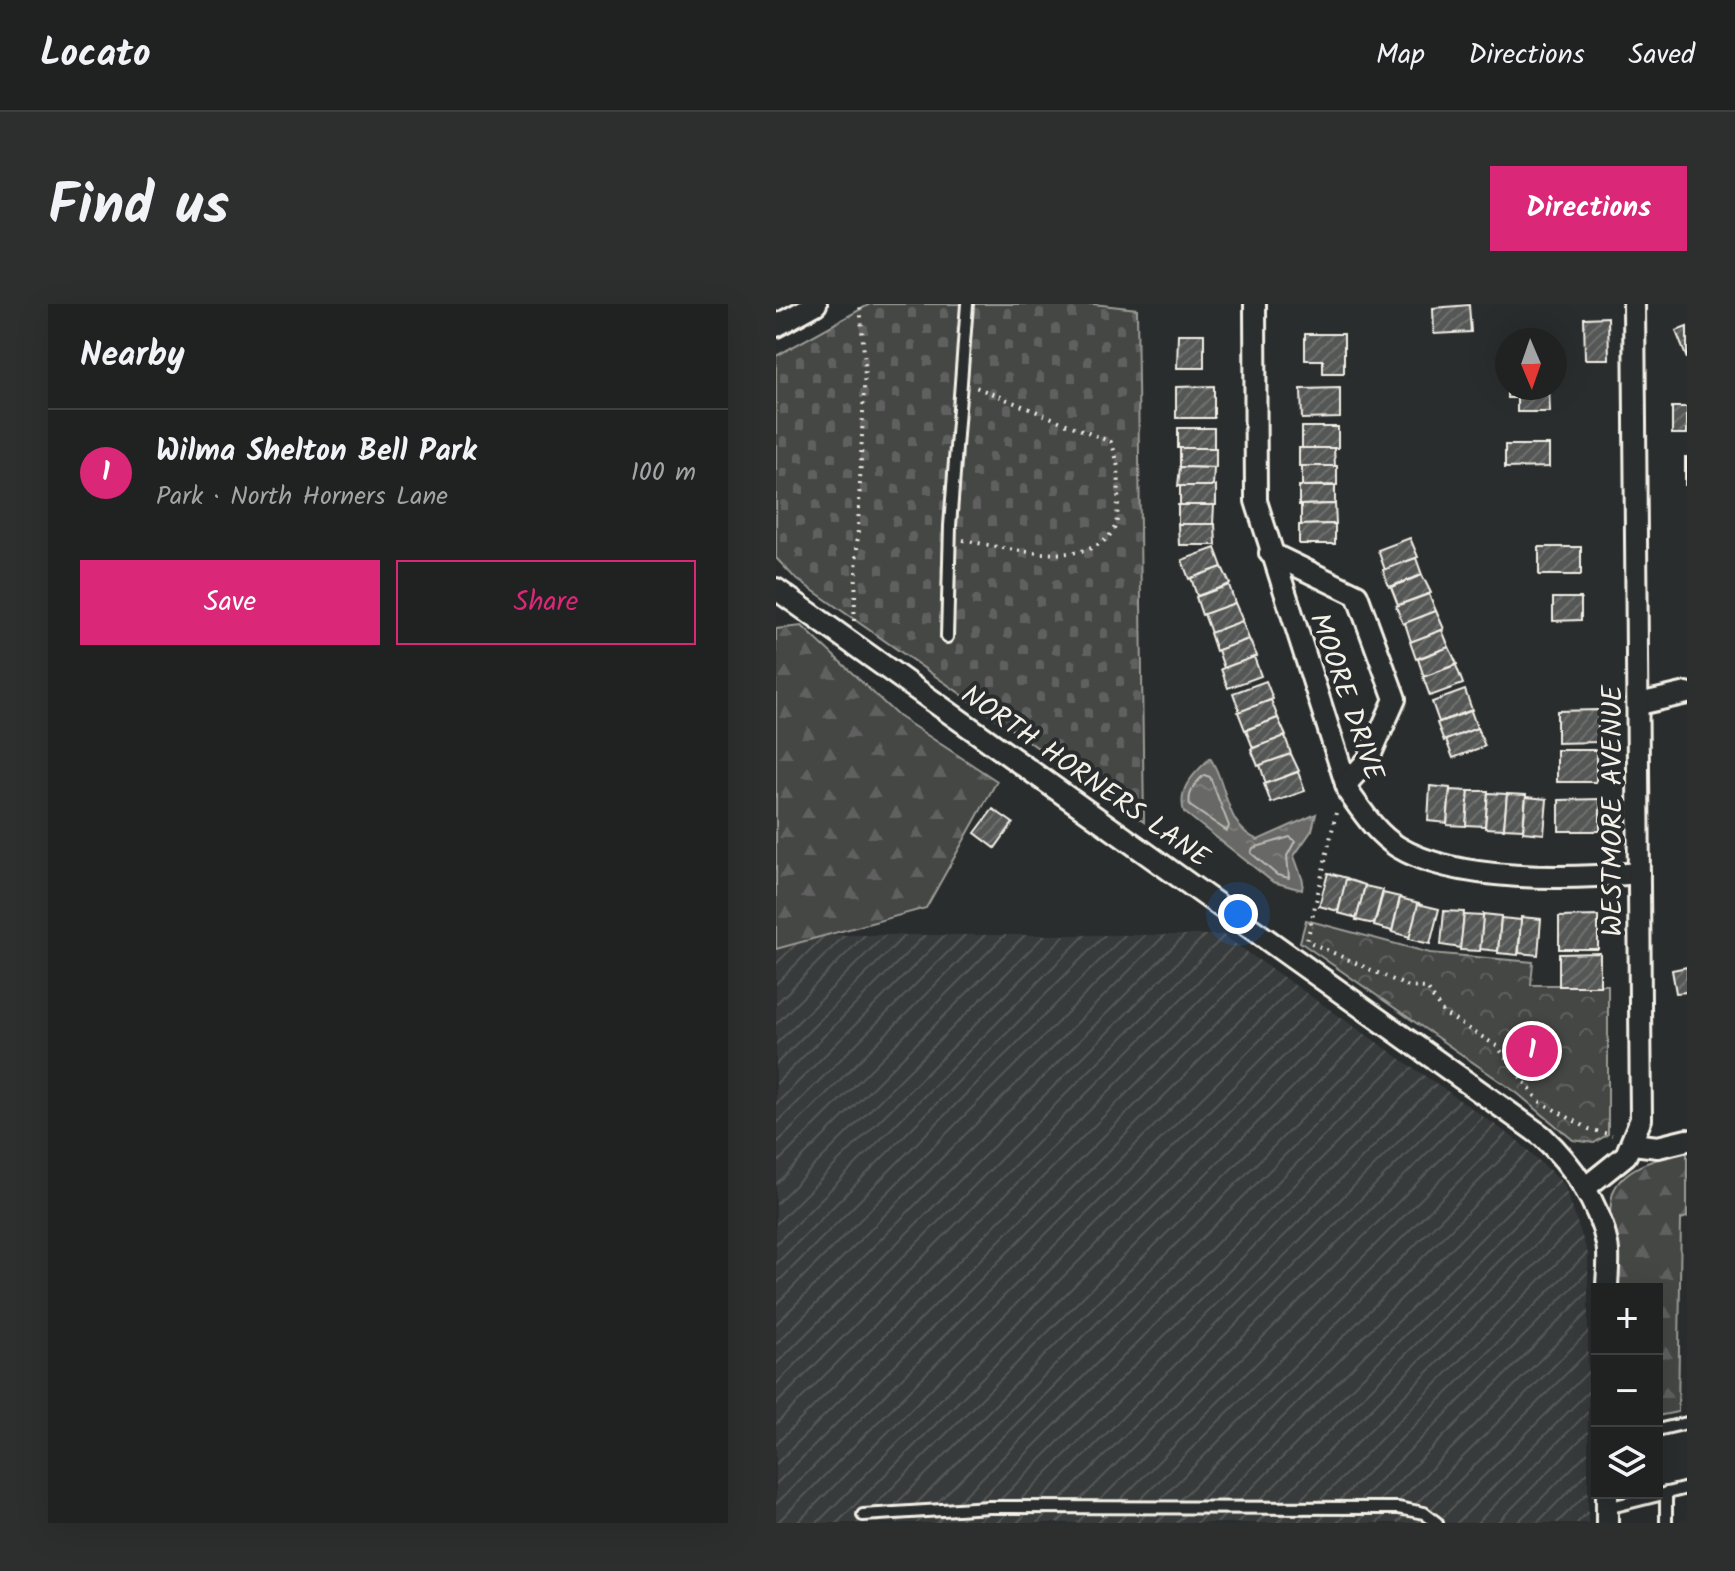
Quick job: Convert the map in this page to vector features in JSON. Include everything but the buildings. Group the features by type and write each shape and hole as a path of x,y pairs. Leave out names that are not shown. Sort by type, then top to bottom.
{"street":[{"path":"776,326 816,304"},
{"name":"MOORE DRIVE","path":"1255,304 1256,501 1270,553 1346,784 1376,830 1400,849 1452,866 1523,877 1588,878 1639,873"},
{"name":"WESTMORE AVENUE","path":"1633,1144 1641,1119 1634,304"},
{"path":"1270,553 1357,595 1395,699 1368,760 1346,784"},
{"name":"NORTH HORNERS LANE","path":"776,589 1511,1112 1555,1148 1585,1188"},
{"path":"1639,704 1687,693"},
{"path":"1607,1283 1607,1245 1585,1188 1616,1166 1633,1144 1658,1147 1687,1140"}],"lane":[{"path":"947,637 953,539 950,526 967,304"},
{"path":"1663,1429 1687,1423"},
{"path":"1607,1508 1687,1488"},
{"path":"1666,1493 1666,1523"},
{"path":"863,1515 989,1507 1398,1508 1424,1513 1437,1523"}],"path":[{"path":"854,628 865,366 860,304"},
{"path":"953,539 1042,555 1073,552 1105,542 1116,525 1120,463 1111,442 963,382"},
{"path":"1336,813 1307,941 1409,987 1427,988 1443,1013 1497,1046 1539,1101 1589,1129 1633,1144"}],"shaded area":[{"path":"776,935 1223,935 1517,1140 1564,1184 1588,1254 1588,1523 776,1523"}],"green space":[{"path":"870,304 1093,304 1137,309 1144,822 795,578 776,558 776,356"},
{"path":"802,626 898,716 997,781 926,908 776,949 776,629"},
{"path":"1306,920 1430,953 1533,962 1531,985 1608,985 1608,1134 1594,1143 1573,1140 1517,1093 1300,942"},
{"path":"1687,1152 1687,1217 1681,1219 1678,1412 1663,1415 1663,1283 1613,1283 1610,1208 1615,1188 1628,1173 1667,1156"}],"water":[{"path":"1210,758 1232,815 1238,825 1258,840 1316,814 1312,830 1294,856 1303,881 1302,890 1273,882 1184,812 1185,789"}],"place":[{"name":"Wilma Shelton Bell Park","path":"1532,1051"}]}
